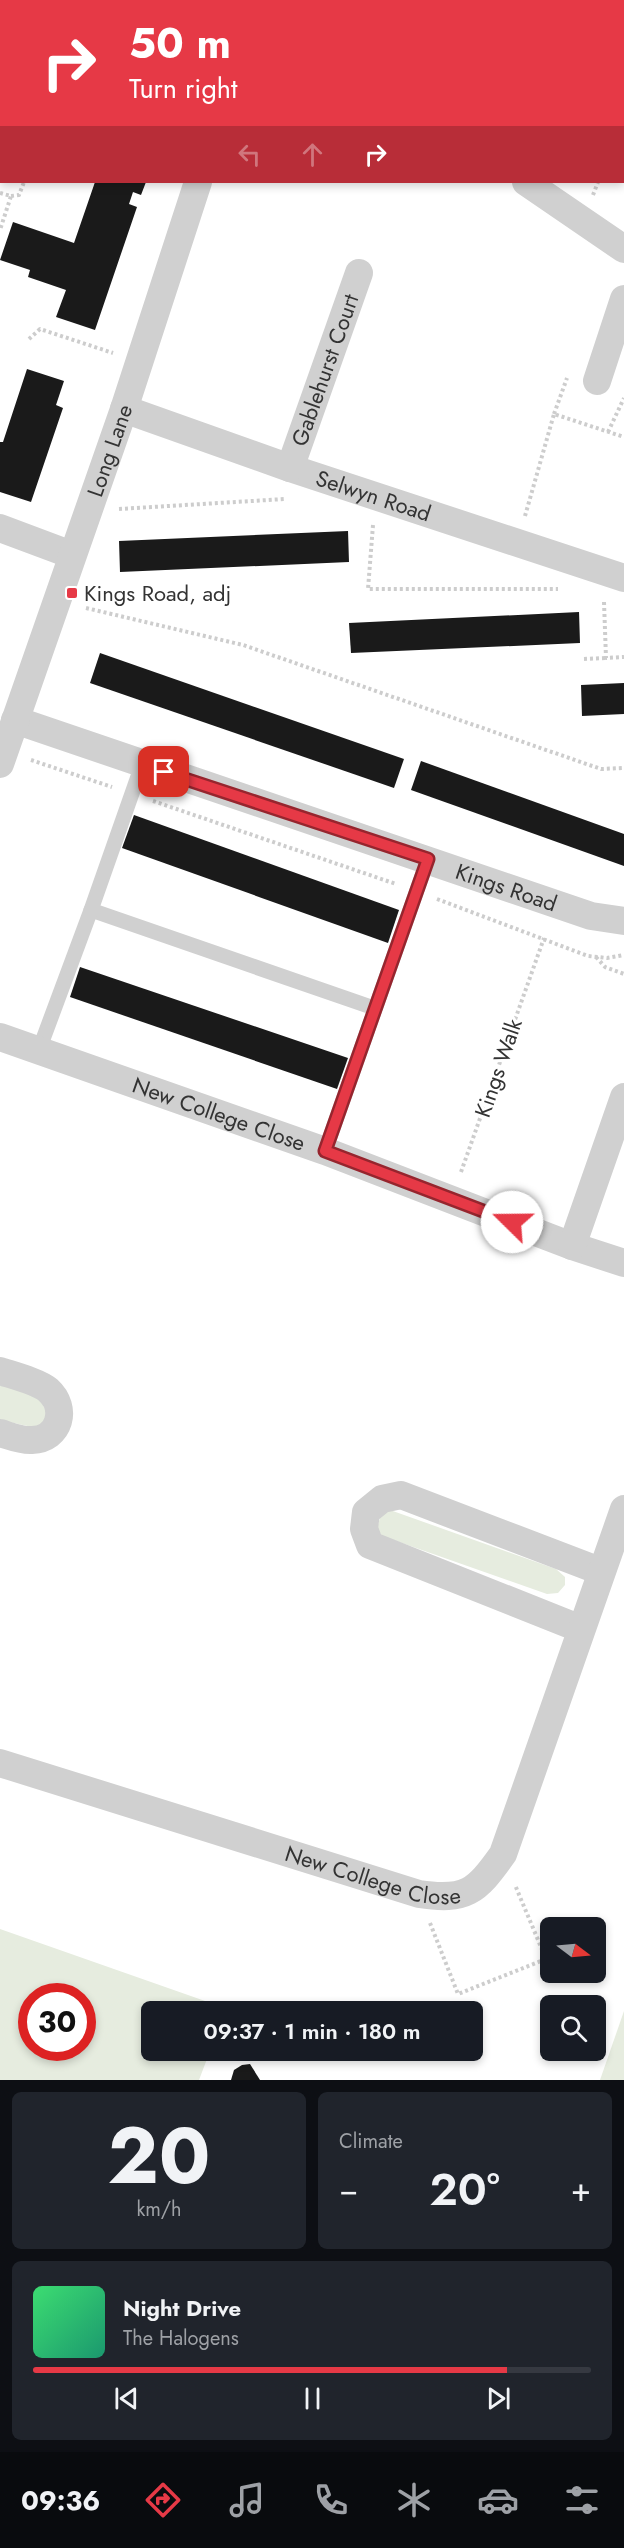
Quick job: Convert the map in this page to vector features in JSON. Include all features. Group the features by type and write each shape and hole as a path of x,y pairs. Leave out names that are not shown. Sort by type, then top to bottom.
{"street":[{"name":"Long Lane","path":"2,758 124,409 198,183"},
{"path":"527,183 624,249"},
{"name":"Gablehurst Court","path":"290,468 359,273"},
{"path":"597,381 624,299"},
{"name":"Selwyn Road","path":"124,409 290,468 517,544 614,586"},
{"path":"0,528 72,555"},
{"name":"Kings Road","path":"15,720 591,916 624,921"},
{"name":"New College Close","path":"0,1037 325,1151 572,1246 624,1263"},
{"path":"572,1246 624,1097"},
{"path":"0,1371 47,1389 58,1403 60,1420 54,1431 45,1438 31,1440 0,1433"},
{"path":"581,1629 370,1545 364,1529 366,1512 382,1499 401,1496 600,1571"},
{"name":"New College Close","path":"0,1763 419,1894 444,1898 469,1893 487,1877 503,1854 600,1571 624,1509"}],"lane":[{"path":"39,1050 92,910 142,765"},
{"path":"325,1151 428,859"},
{"path":"92,910 374,1008"}],"path":[{"path":"0,193 11,196 19,195 24,183"},
{"path":"0,230 11,196"},
{"path":"29,339 40,329 139,362"},
{"path":"608,432 624,399"},
{"path":"517,544 554,414 624,437"},
{"path":"115,509 297,498"},
{"path":"374,515 368,589 562,589"},
{"path":"606,658 614,586"},
{"path":"57,599 89,609 243,645 601,769 624,768"},
{"path":"584,659 624,657"},
{"path":"2,758 132,794 417,891 588,956 624,955"},
{"name":"Kings Walk","path":"452,1198 544,938"},
{"path":"596,957 605,967 624,974"},
{"path":"419,1894 458,1994 546,1959 503,1854"}],"shaded area":[{"path":"0,1383 39,1397 47,1413 41,1429 0,1420"},
{"path":"390,1510 556,1569 565,1577 565,1585 558,1593 547,1594 382,1536 377,1529 381,1514"},
{"path":"0,1929 205,2001 141,2001 141,2061 206,2061 199,2080 0,2080"},
{"path":"624,2011 624,2080 600,2080"}],"building":[{"path":"95,183 146,183 141,195 133,192 129,204 137,207 95,330 56,317 66,290 28,277 30,270 0,260 13,222 74,243"},
{"path":"27,369 64,381 56,405 63,408 31,502 0,492 0,442 3,442"},
{"path":"348,531 349,562 120,572 119,541"},
{"path":"579,612 580,643 351,653 349,623"},
{"path":"100,653 404,759 394,788 90,683"},
{"path":"624,683 624,714 582,716 581,685"},
{"path":"421,761 624,834 624,866 411,790"},
{"path":"134,815 399,910 388,943 122,848"},
{"path":"80,967 348,1058 337,1089 70,997"},
{"path":"250,2064 260,2080 231,2080 234,2070 242,2065"}],"place":[{"name":"Kings Road, adj","path":"72,593"}],"route":[{"path":"164,772 428,859 325,1151 512,1222"}]}
